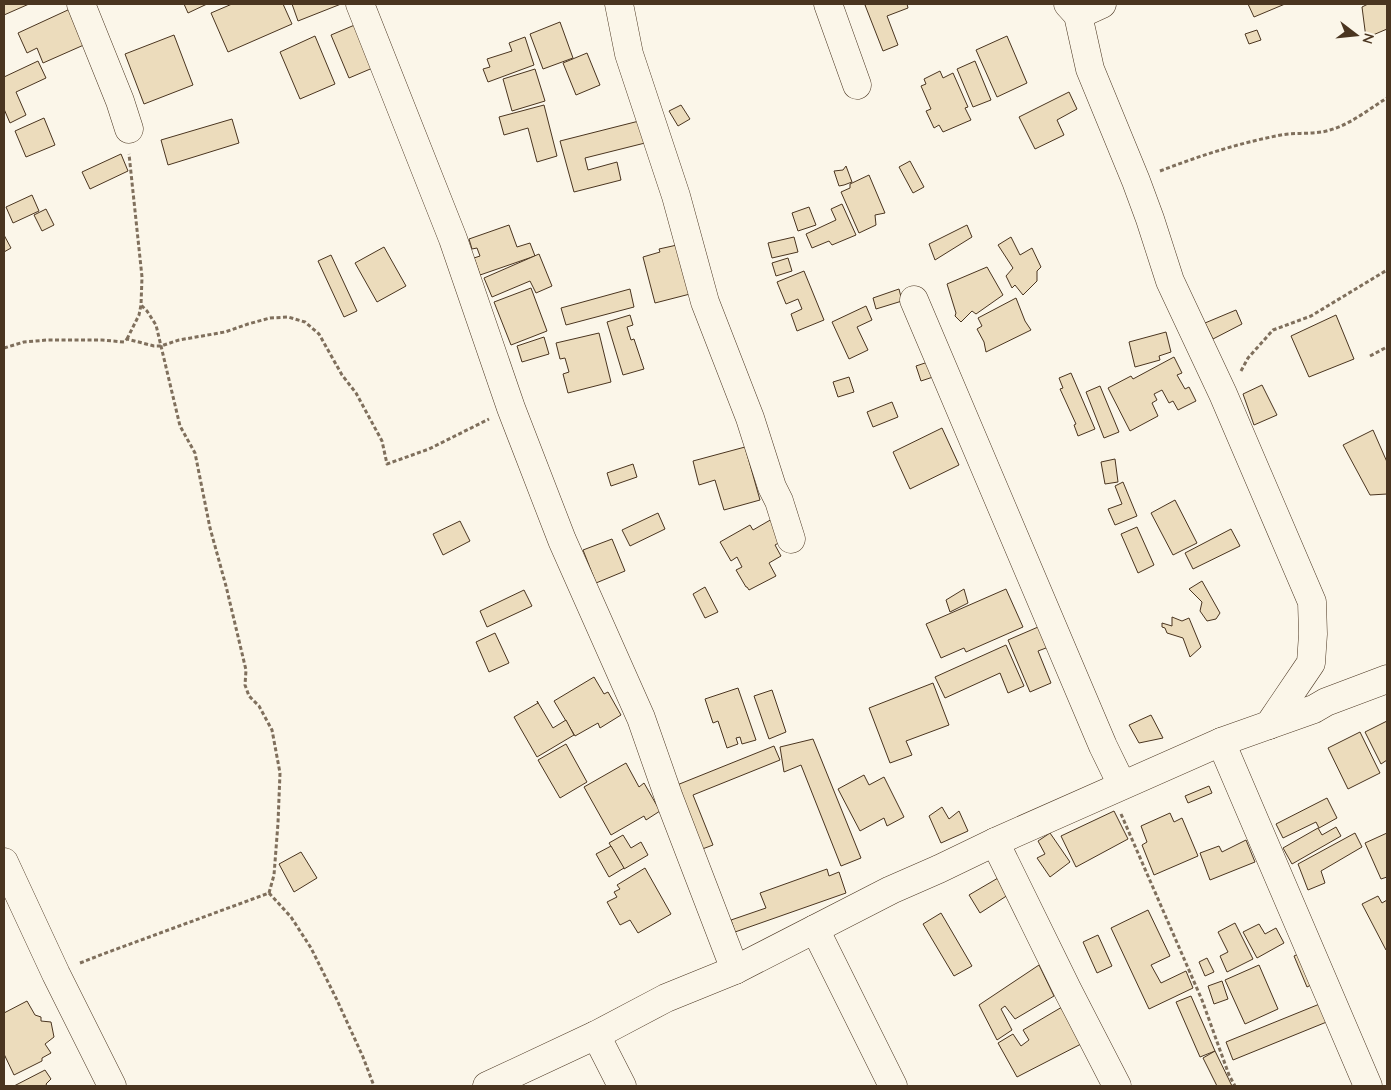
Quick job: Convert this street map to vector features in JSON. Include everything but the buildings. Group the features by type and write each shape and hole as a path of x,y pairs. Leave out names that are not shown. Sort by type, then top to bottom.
{"street":[{"path":"80,4 120,101 129,129"},
{"path":"360,4 453,239 511,408 562,540 641,718 669,798 735,970"},
{"path":"619,4 629,54 676,196 705,302 750,418 772,488 779,501 791,539"},
{"path":"828,4 856,85"},
{"path":"1082,8 1090,69 1136,181 1170,281 1228,405 1312,602 1313,634 1311,663 1269,725"},
{"path":"914,300 1103,746 1116,788"},
{"path":"487,1086 596,1035 666,998 735,970 891,890 995,842 1221,742 1314,709 1326,702 1387,679"},
{"path":"1221,742 1368,1086"},
{"path":"995,842 1117,1086"},
{"path":"4,862 56,974 112,1086"},
{"path":"815,928 893,1086"},
{"path":"596,1035 622,1086"}],"path":[{"path":"1136,181 1204,154 1254,140 1284,134 1329,131 1351,121 1387,98"},
{"path":"127,340 139,315 142,277 138,228 130,173 129,129"},
{"path":"1228,405 1236,381 1248,358 1273,330 1311,316 1387,270"},
{"path":"141,305 156,325 180,426 194,453 210,528 246,670 245,685 249,696 259,706 272,730 280,773 274,875 269,893"},
{"path":"4,348 32,341 72,340 124,342 127,340 161,346 179,340 226,332 270,318 288,317 305,322 319,334 342,375 356,393 382,441 387,464 430,449 511,408"},
{"path":"1370,356 1387,347"},
{"path":"1116,788 1202,1000 1229,1075 1236,1086"},
{"path":"56,974 103,954 269,893"},
{"path":"269,893 291,917 311,948 352,1033 374,1086"}]}
